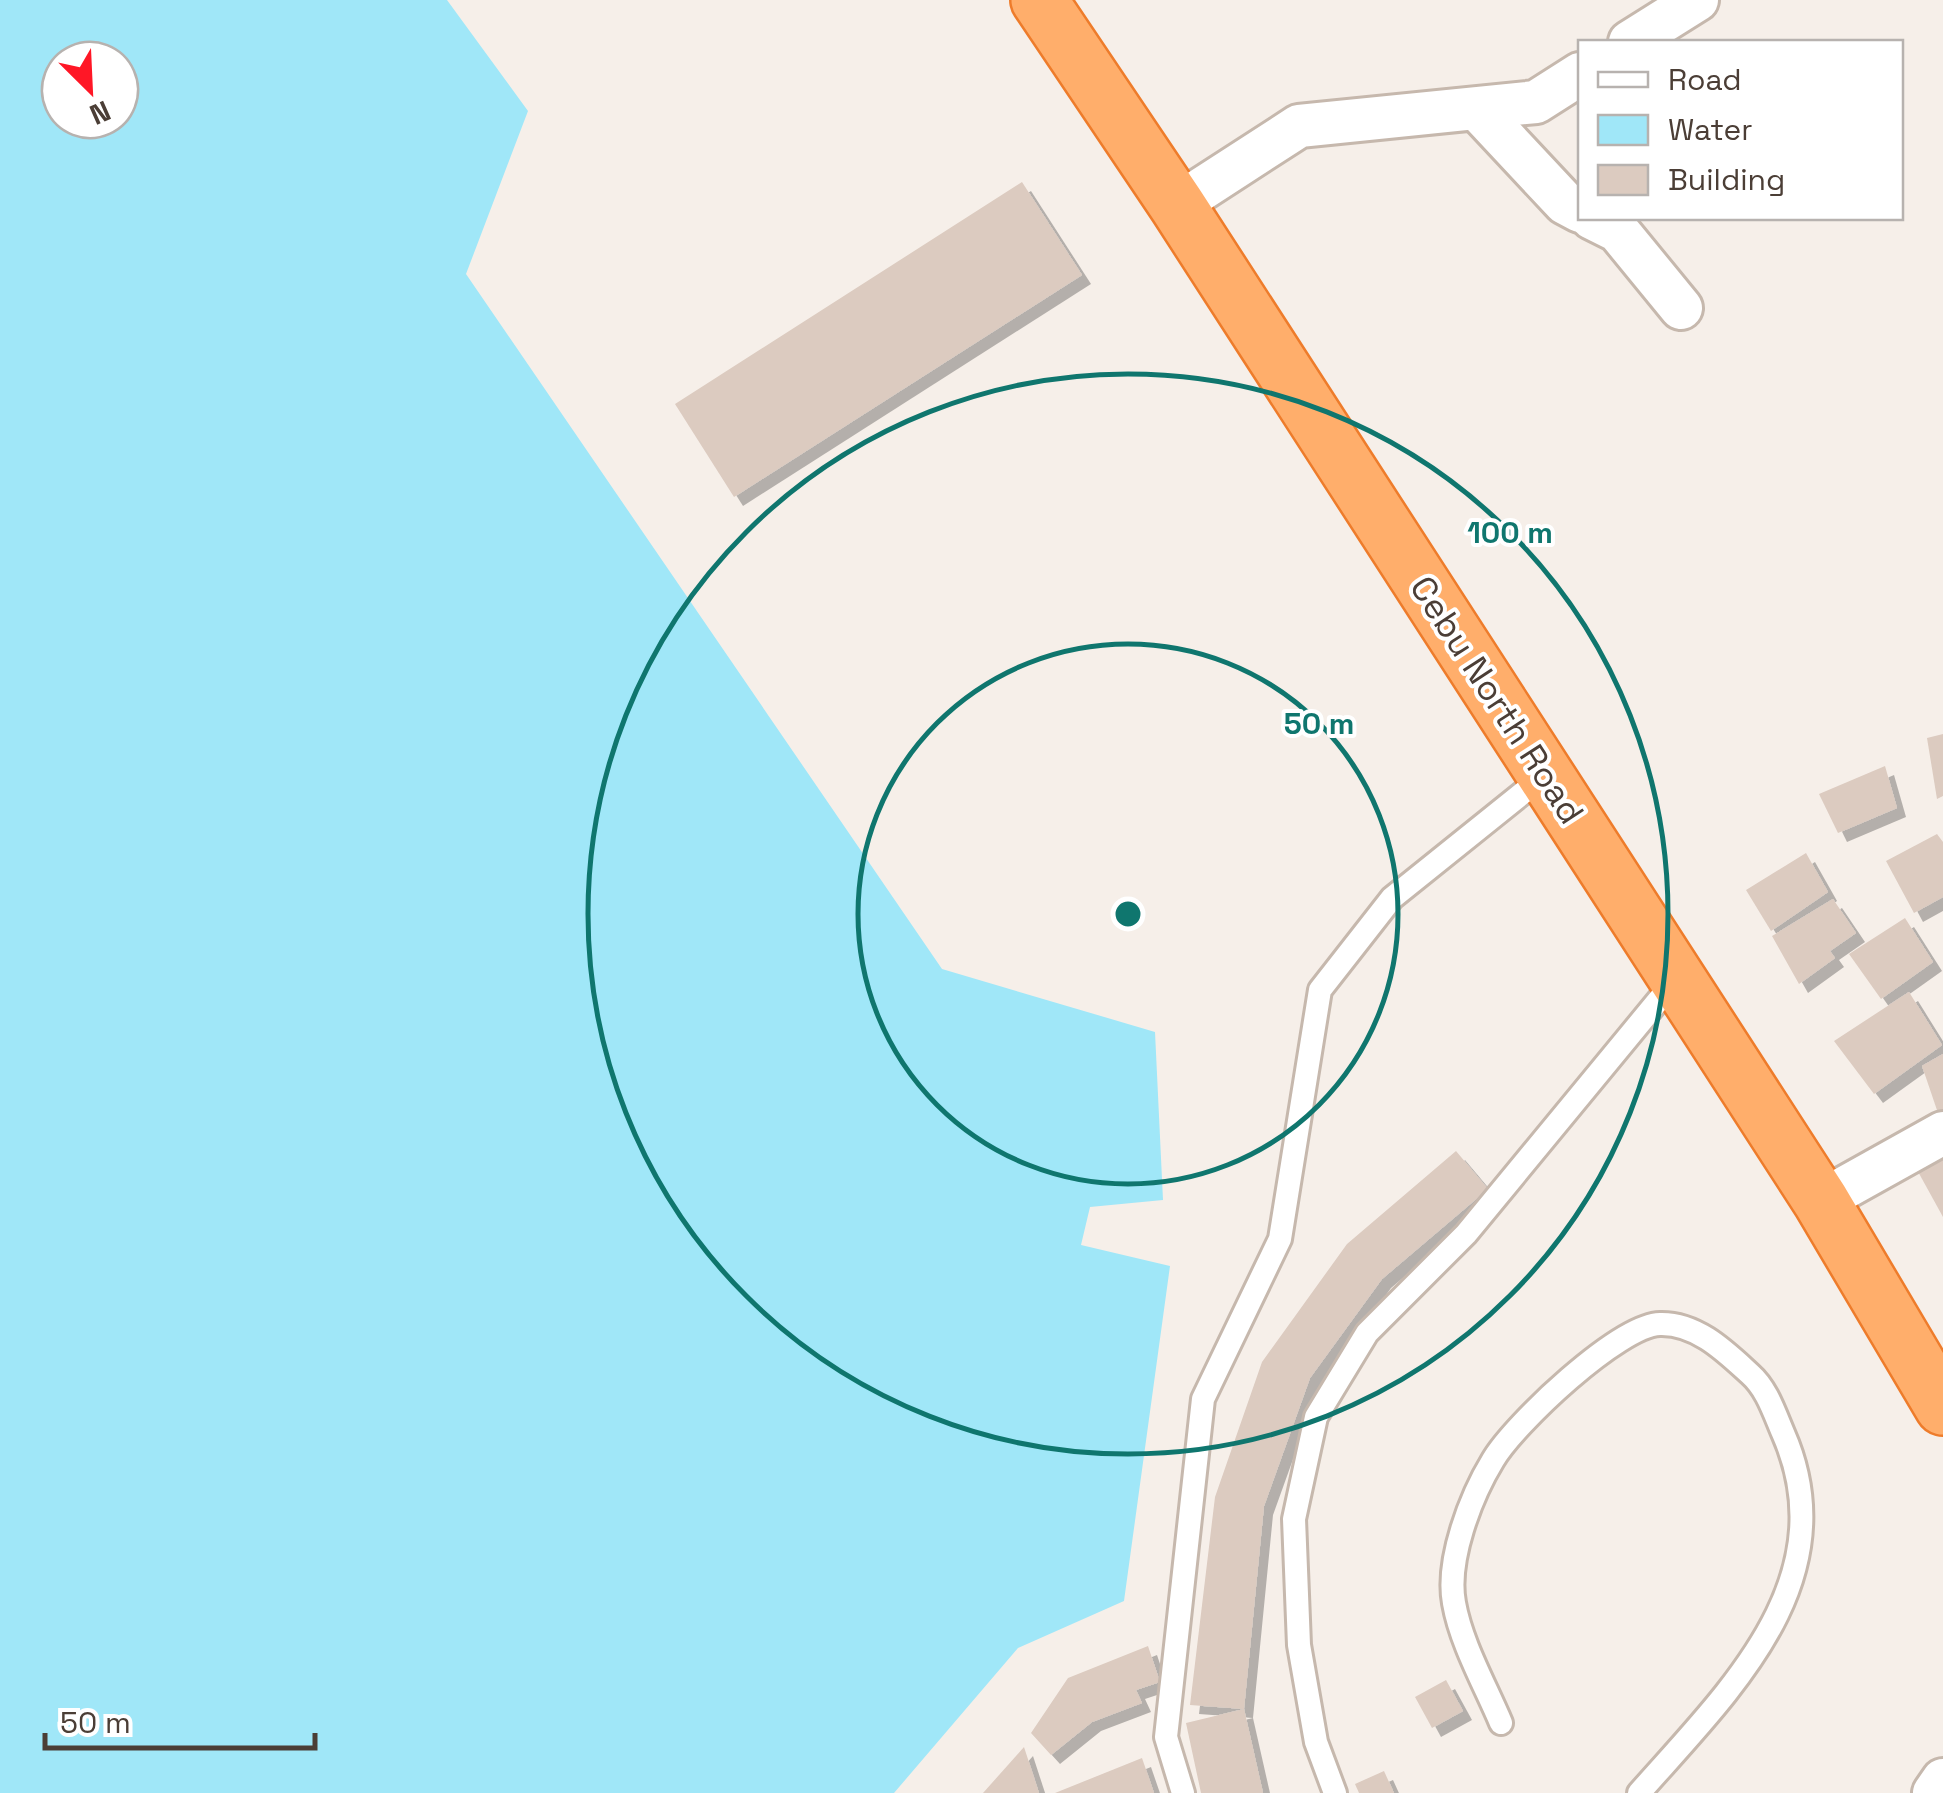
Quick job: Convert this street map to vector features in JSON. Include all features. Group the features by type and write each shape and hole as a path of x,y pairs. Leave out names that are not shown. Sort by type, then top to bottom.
{"highway":[{"name":"Cebu North Road","path":"1039,0 1177,205 1821,1201 1943,1407"}],"street":[{"path":"1633,40 1697,0"},
{"path":"1177,205 1299,126 1479,111 1536,102 1578,75"},
{"path":"1479,111 1565,203 1578,210"},
{"path":"1596,220 1618,231 1681,308"},
{"path":"1821,1201 1943,1133"},
{"path":"1934,1793 1943,1780"}],"lane":[{"path":"1182,1793 1166,1737 1202,1399 1280,1240 1320,990 1392,898 1545,775"},
{"path":"1336,1793 1316,1742 1299,1644 1294,1519 1316,1417 1367,1333 1466,1234 1676,979"},
{"path":"1501,1722 1453,1602 1459,1534 1494,1457 1547,1400 1612,1343 1660,1324 1712,1339 1761,1384 1794,1458 1802,1547 1771,1634 1640,1793"}],"water":[{"path":"0,0 447,0 528,111 466,274 942,969 1155,1032 1163,1200 1090,1207 1081,1245 1170,1266 1124,1601 1018,1648 894,1793 0,1793"}],"building":[{"path":"1022,182 1082,275 734,497 675,404"},
{"path":"1943,734 1943,796 1937,799 1927,738"},
{"path":"1885,766 1897,808 1838,833 1819,794"},
{"path":"1937,834 1943,842 1943,897 1914,913 1886,861"},
{"path":"1806,853 1828,892 1771,931 1746,890"},
{"path":"1833,899 1856,933 1830,951 1835,958 1799,984 1772,936"},
{"path":"1905,918 1933,962 1881,999 1849,954"},
{"path":"1909,992 1942,1045 1874,1094 1834,1041"},
{"path":"1943,1054 1943,1117 1940,1119 1922,1066"},
{"path":"1456,1151 1488,1189 1382,1279 1310,1378 1264,1506 1244,1709 1190,1705 1215,1497 1262,1362 1347,1244"},
{"path":"1943,1154 1943,1217 1916,1168"},
{"path":"1148,1646 1160,1682 1136,1690 1142,1703 1092,1722 1051,1755 1031,1733 1068,1678"},
{"path":"1446,1680 1463,1711 1432,1728 1415,1697"},
{"path":"1244,1709 1263,1793 1201,1793 1186,1723"},
{"path":"1024,1747 1039,1793 983,1793"},
{"path":"1142,1758 1154,1793 1055,1793"},
{"path":"1384,1771 1394,1793 1359,1793 1355,1784"}]}
